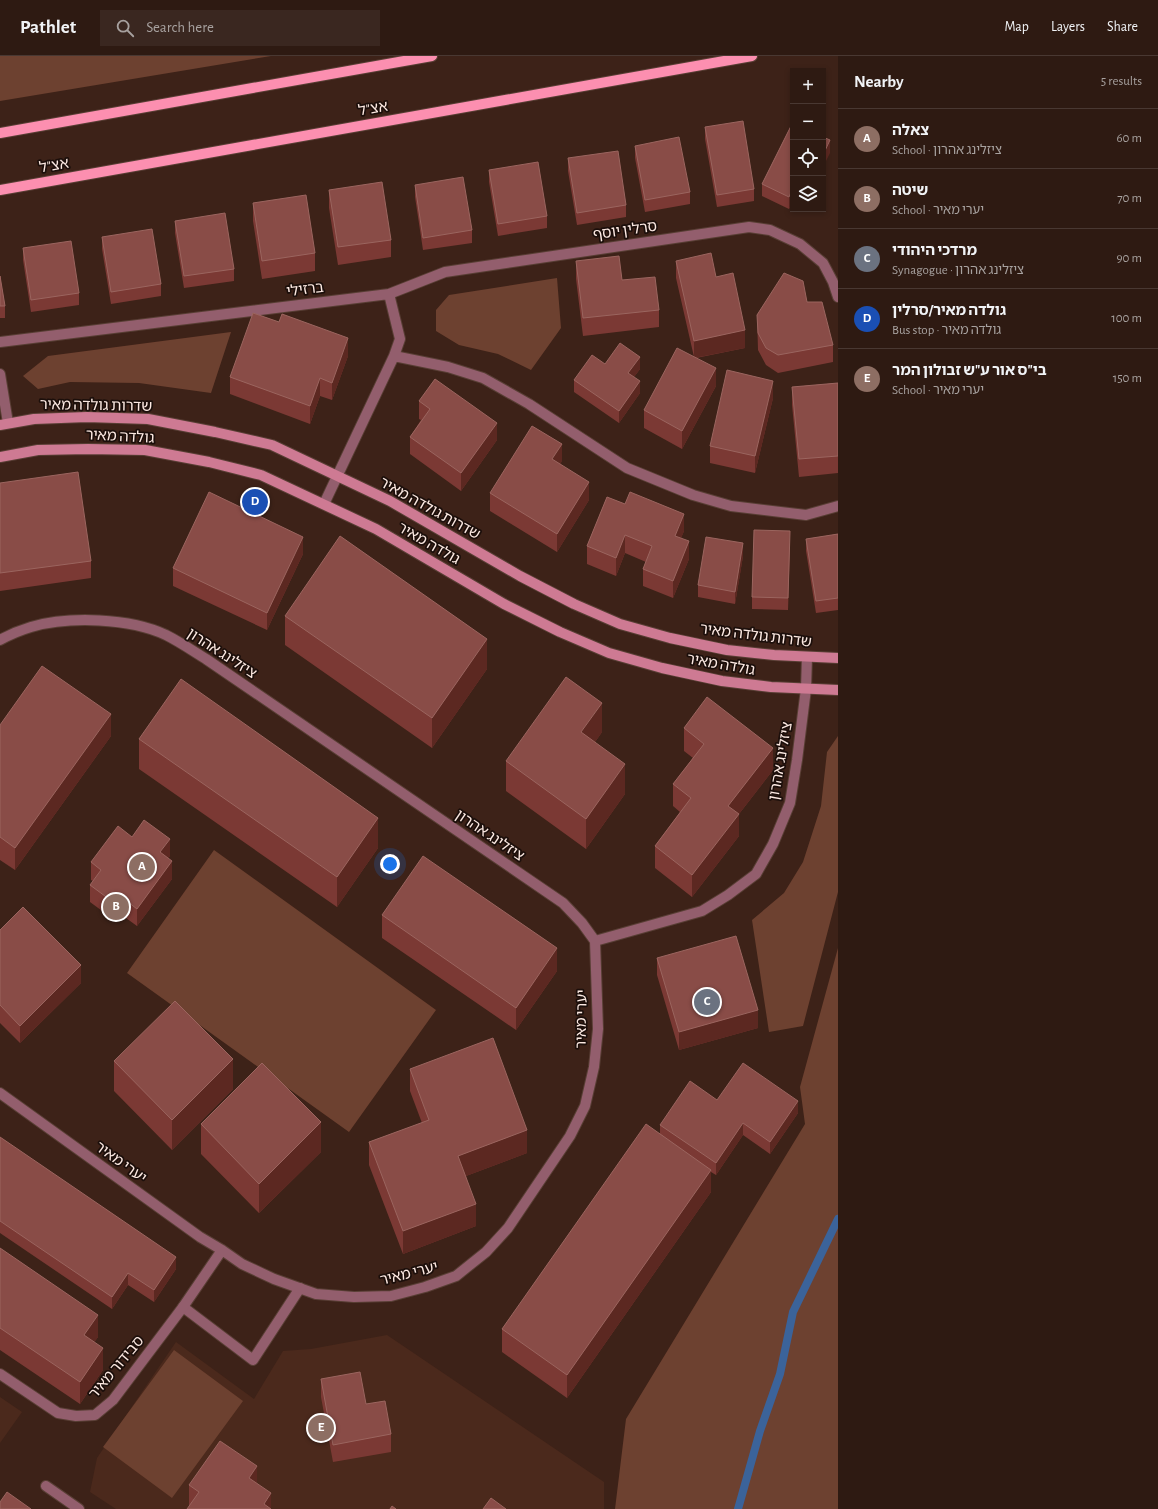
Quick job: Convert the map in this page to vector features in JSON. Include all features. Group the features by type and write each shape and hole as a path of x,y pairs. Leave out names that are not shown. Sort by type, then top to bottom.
{"main road":[{"path":"0,133 432,56"},
{"name":"אצ\"ל","path":"0,190 752,56"}],"street":[{"name":"סרלין יוסף","path":"389,294 445,272 749,227 770,230 800,244 823,263 833,282 838,298"},
{"name":"ברזילי","path":"0,342 389,294"},
{"path":"324,504 394,356 400,339 389,294"},
{"path":"394,356 448,367 483,378 529,404 627,468 693,495 730,506 806,515 838,506"},
{"path":"0,374 4,424"},
{"name":"שדרות גולדה מאיר","path":"4,424 42,419 87,417 148,419 272,445 390,501 520,576 574,604 620,624 670,638 727,650 774,656 838,658"},
{"name":"גולדה מאיר","path":"0,457 38,450 145,450 209,462 261,475 376,529 504,604 560,632 609,653 662,668 722,680 771,687 838,690"},
{"name":"ציזלינג אהרון","path":"0,640 30,627 55,622 96,620 131,624 166,635 206,659 563,903 582,923 595,941 702,911 728,895 756,874 773,844 790,804 798,760 806,689 807,657"},
{"name":"יערי מאיר","path":"0,1093 200,1237 242,1264 274,1279 316,1294 354,1297 392,1296 425,1287 456,1276 486,1252 508,1228 570,1136 585,1106 594,1067 598,1028 595,941"},
{"name":"סבידור מאיר","path":"0,1374 58,1413 76,1416 95,1415 113,1400 183,1307 222,1250"},
{"path":"183,1307 253,1360 300,1288"},
{"path":"46,1486 79,1509"}],"shaded area":[{"path":"0,56 271,56 0,101"},
{"path":"557,278 561,328 531,370 498,354 459,345 436,331 436,310 449,295"},
{"path":"231,332 211,393 139,383 70,382 38,389 23,376 48,356"},
{"path":"838,736 838,892 803,1026 769,1032 752,920 784,893 803,862 821,806 827,752"},
{"path":"214,850 436,1010 349,1132 127,973"},
{"path":"838,948 838,1509 615,1509 626,1419 805,1124 800,1087"},
{"path":"387,1335 604,1482 604,1509 116,1509 90,1492 97,1458 176,1342 254,1399 283,1351 311,1349"},
{"path":"174,1350 243,1401 172,1498 103,1447"},
{"path":"0,1397 22,1412 0,1443"}],"building":[{"path":"743,121 754,189 717,195 705,127"},
{"path":"790,128 789,197 762,184"},
{"path":"679,137 690,192 645,200 635,146"},
{"path":"826,138 830,140 826,149"},
{"path":"618,151 626,205 577,213 568,158"},
{"path":"538,162 547,216 498,224 489,170"},
{"path":"463,177 472,230 423,238 415,185"},
{"path":"382,182 391,240 338,247 329,190"},
{"path":"306,195 315,253 262,261 253,203"},
{"path":"225,213 234,269 184,276 175,221"},
{"path":"152,229 161,284 111,292 102,237"},
{"path":"71,241 79,293 31,300 23,248"},
{"path":"711,253 716,277 733,273 745,330 694,341 676,261"},
{"path":"619,256 622,280 655,277 659,310 583,318 576,261"},
{"path":"784,273 803,281 807,302 822,302 833,345 778,355 766,348 758,333 757,315"},
{"path":"0,276 5,306 0,306"},
{"path":"253,313 279,322 282,314 348,338 332,383 320,378 310,406 230,377"},
{"path":"620,343 640,357 628,373 640,381 619,411 574,380 592,355 605,364"},
{"path":"677,348 716,368 682,431 644,410"},
{"path":"727,370 773,381 755,456 710,446"},
{"path":"435,379 497,423 461,473 410,437 430,409 419,401"},
{"path":"838,383 838,456 799,459 792,387"},
{"path":"532,426 562,444 552,459 589,482 557,534 490,493"},
{"path":"78,472 91,561 0,573 0,483"},
{"path":"209,492 303,537 267,613 173,568"},
{"path":"630,492 684,514 675,536 689,541 673,581 643,569 652,546 625,535 616,558 587,546 607,497 625,504"},
{"path":"754,530 790,531 788,598 752,597"},
{"path":"838,534 838,598 816,601 806,539"},
{"path":"340,536 487,639 432,718 285,616"},
{"path":"706,537 743,543 735,592 698,585"},
{"path":"42,666 111,714 15,848 0,837 0,725"},
{"path":"566,677 602,703 581,732 625,764 586,819 506,761"},
{"path":"181,679 378,818 337,877 139,739"},
{"path":"707,697 773,748 728,806 739,814 692,875 655,846 691,798 673,784 704,744 684,728"},
{"path":"144,820 170,839 160,852 172,861 137,909 119,895 113,902 90,885 101,870 91,862 118,826 132,837"},
{"path":"423,856 557,948 516,1008 382,915"},
{"path":"23,907 81,965 20,1026 0,1005 0,930"},
{"path":"736,936 758,1010 679,1032 657,958"},
{"path":"175,1001 233,1059 172,1120 114,1061"},
{"path":"493,1038 527,1130 458,1156 476,1204 403,1231 369,1142 429,1120 410,1069"},
{"path":"262,1063 321,1122 259,1184 201,1124"},
{"path":"743,1063 798,1101 770,1142 743,1123 716,1163 660,1125 690,1081 717,1100"},
{"path":"646,1124 711,1170 567,1375 502,1329"},
{"path":"0,1137 176,1257 154,1290 128,1273 112,1297 0,1221"},
{"path":"0,1248 98,1315 84,1335 103,1348 80,1382 0,1328"},
{"path":"360,1372 366,1404 385,1401 391,1434 333,1445 321,1379"},
{"path":"220,1441 257,1466 249,1478 271,1493 264,1504 271,1509 187,1509 199,1492 189,1485"},
{"path":"7,1492 31,1509 0,1509 0,1502"},
{"path":"491,1498 506,1509 483,1509"}],"waterway":[{"path":"738,1509 760,1431 780,1374 793,1312 838,1219"}],"place":[{"name":"גולדה מאיר/סרלין","path":"255,502"},
{"name":"צאלה","path":"142,867"},
{"name":"שיטה","path":"116,907"},
{"name":"מרדכי היהודי","path":"707,1002"},
{"name":"בי\"ס אור ע\"ש זבולון המר","path":"321,1428"}]}
